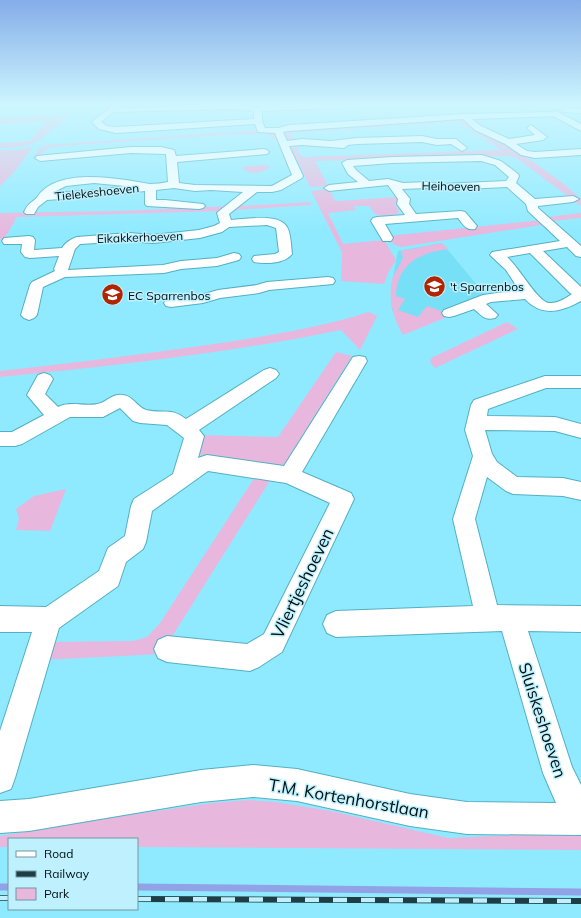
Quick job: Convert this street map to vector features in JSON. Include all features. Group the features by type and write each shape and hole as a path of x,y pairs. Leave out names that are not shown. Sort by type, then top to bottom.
{"street":[{"path":"174,185 170,155 176,148"},
{"name":"Tielekeshoeven","path":"30,212 33,205 44,197 101,193 126,189 174,185 195,188 277,188 298,176 286,148"},
{"path":"516,148 524,153 531,154 581,152"},
{"path":"40,158 70,156 106,149 139,151 161,150 170,155 264,152"},
{"path":"567,153 581,161"},
{"name":"Tielekeshoeven","path":"44,197 43,195 61,175 70,156"},
{"name":"Heihoeven","path":"329,188 392,183 403,186 427,185 442,187 510,184 514,176 498,163 482,158 392,160 347,163 352,172 367,184"},
{"name":"Heihoeven","path":"456,159 467,169"},
{"name":"Tielekeshoeven","path":"61,175 124,182 150,187"},
{"name":"Heihoeven","path":"392,183 404,199 403,204 413,218"},
{"path":"510,184 532,203 573,199"},
{"name":"Tielekeshoeven","path":"150,187 151,204 164,203 199,206"},
{"path":"231,246 227,232 222,227 223,213 254,189"},
{"path":"532,203 532,209 577,248"},
{"path":"368,209 387,238"},
{"name":"Heihoeven","path":"376,221 461,214 471,226"},
{"name":"Eikakkerhoeven","path":"63,273 69,274 113,271 120,273 218,262 231,246 259,259 278,258 286,254 280,224 267,221 222,227 200,234 153,239 129,237 82,240 70,245 67,252"},
{"path":"8,241 29,240 27,252 30,254 67,252 61,269 63,273 37,285 29,314"},
{"path":"533,249 581,294 558,306 549,307 531,298 527,294 510,266 497,255 533,249 577,248"},
{"path":"259,259 267,286"},
{"path":"172,303 203,299 218,294 259,289 267,286 328,281"},
{"path":"449,313 488,298 527,294"},
{"path":"475,302 490,315"},
{"path":"289,474 359,361"},
{"path":"186,430 270,374"},
{"path":"44,379 36,395 56,416"},
{"path":"581,382 545,382 480,405 475,430 483,456 490,468 514,485 564,487 581,491"},
{"path":"0,439 15,439 67,410 103,410 118,401 122,401 140,416 172,418 194,436 182,477"},
{"path":"476,423 555,424 581,430"},
{"name":"Sluiskeshoeven","path":"483,456 464,519 558,773 581,819"},
{"name":"Vliertjeshoeven","path":"49,620 109,578 116,556 135,542 142,506 201,465 207,463 289,474 343,499 273,643 250,658 167,650"},
{"path":"336,624 500,618 581,619"},
{"path":"0,619 49,620 0,778"},
{"name":"T.M. Kortenhorstlaan","path":"0,817 29,815 201,786 253,781 297,785 410,810 467,818 581,819"}],"shaded area":[{"name":"'t Sparrenbos","path":"442,243 487,297 404,331 392,310 391,299 392,282 398,251"}],"green space":[{"path":"32,148 14,172 0,186 0,150"},
{"path":"40,148 49,148 39,157 33,158"},
{"path":"291,148 297,148 301,156 305,157 501,150 498,148 512,148 521,153 564,184 581,199 581,206 515,157 315,161 328,186 310,187"},
{"path":"268,165 270,167 256,173 242,169 247,166"},
{"path":"329,189 335,201 397,197 400,202 394,203 399,210 397,214 383,216 375,214 369,206 354,206 356,210 328,213 343,244 384,240 396,260 388,273 384,284 341,281 342,252 311,191"},
{"path":"310,202 312,205 234,210 240,206"},
{"path":"230,206 224,211 17,217 4,239 0,239 0,213 120,211"},
{"path":"581,213 581,218 553,221 548,217"},
{"path":"542,220 547,224 401,247 387,240 388,236"},
{"path":"442,243 448,249 419,257 405,268 397,285 396,296 405,299 398,310 418,317 427,306 452,315 403,335 396,322 391,299 391,284 393,277 403,257 401,251"},
{"path":"369,312 377,316 360,350 341,330 256,346 171,358 0,377 0,371 145,354 260,337 326,324"},
{"path":"507,322 518,329 435,368 430,362 431,358"},
{"path":"336,352 352,356 281,468 196,454 198,435 278,437"},
{"path":"255,477 271,479 161,654 42,660 48,642 133,641 147,637 160,623"},
{"path":"66,489 50,531 16,530 19,518 16,509 34,496"},
{"path":"249,800 275,802 331,811 448,838 581,832 581,850 138,847 138,838 8,838 8,847 0,847 0,836 212,803"}],"waterway":[{"path":"0,887 8,887"},
{"path":"138,887 581,892"}],"railway":[{"path":"0,898 8,898"},
{"path":"138,899 581,901"}],"place":[{"name":"'t Sparrenbos","path":"435,286"},
{"name":"EC Sparrenbos","path":"113,295"}]}
